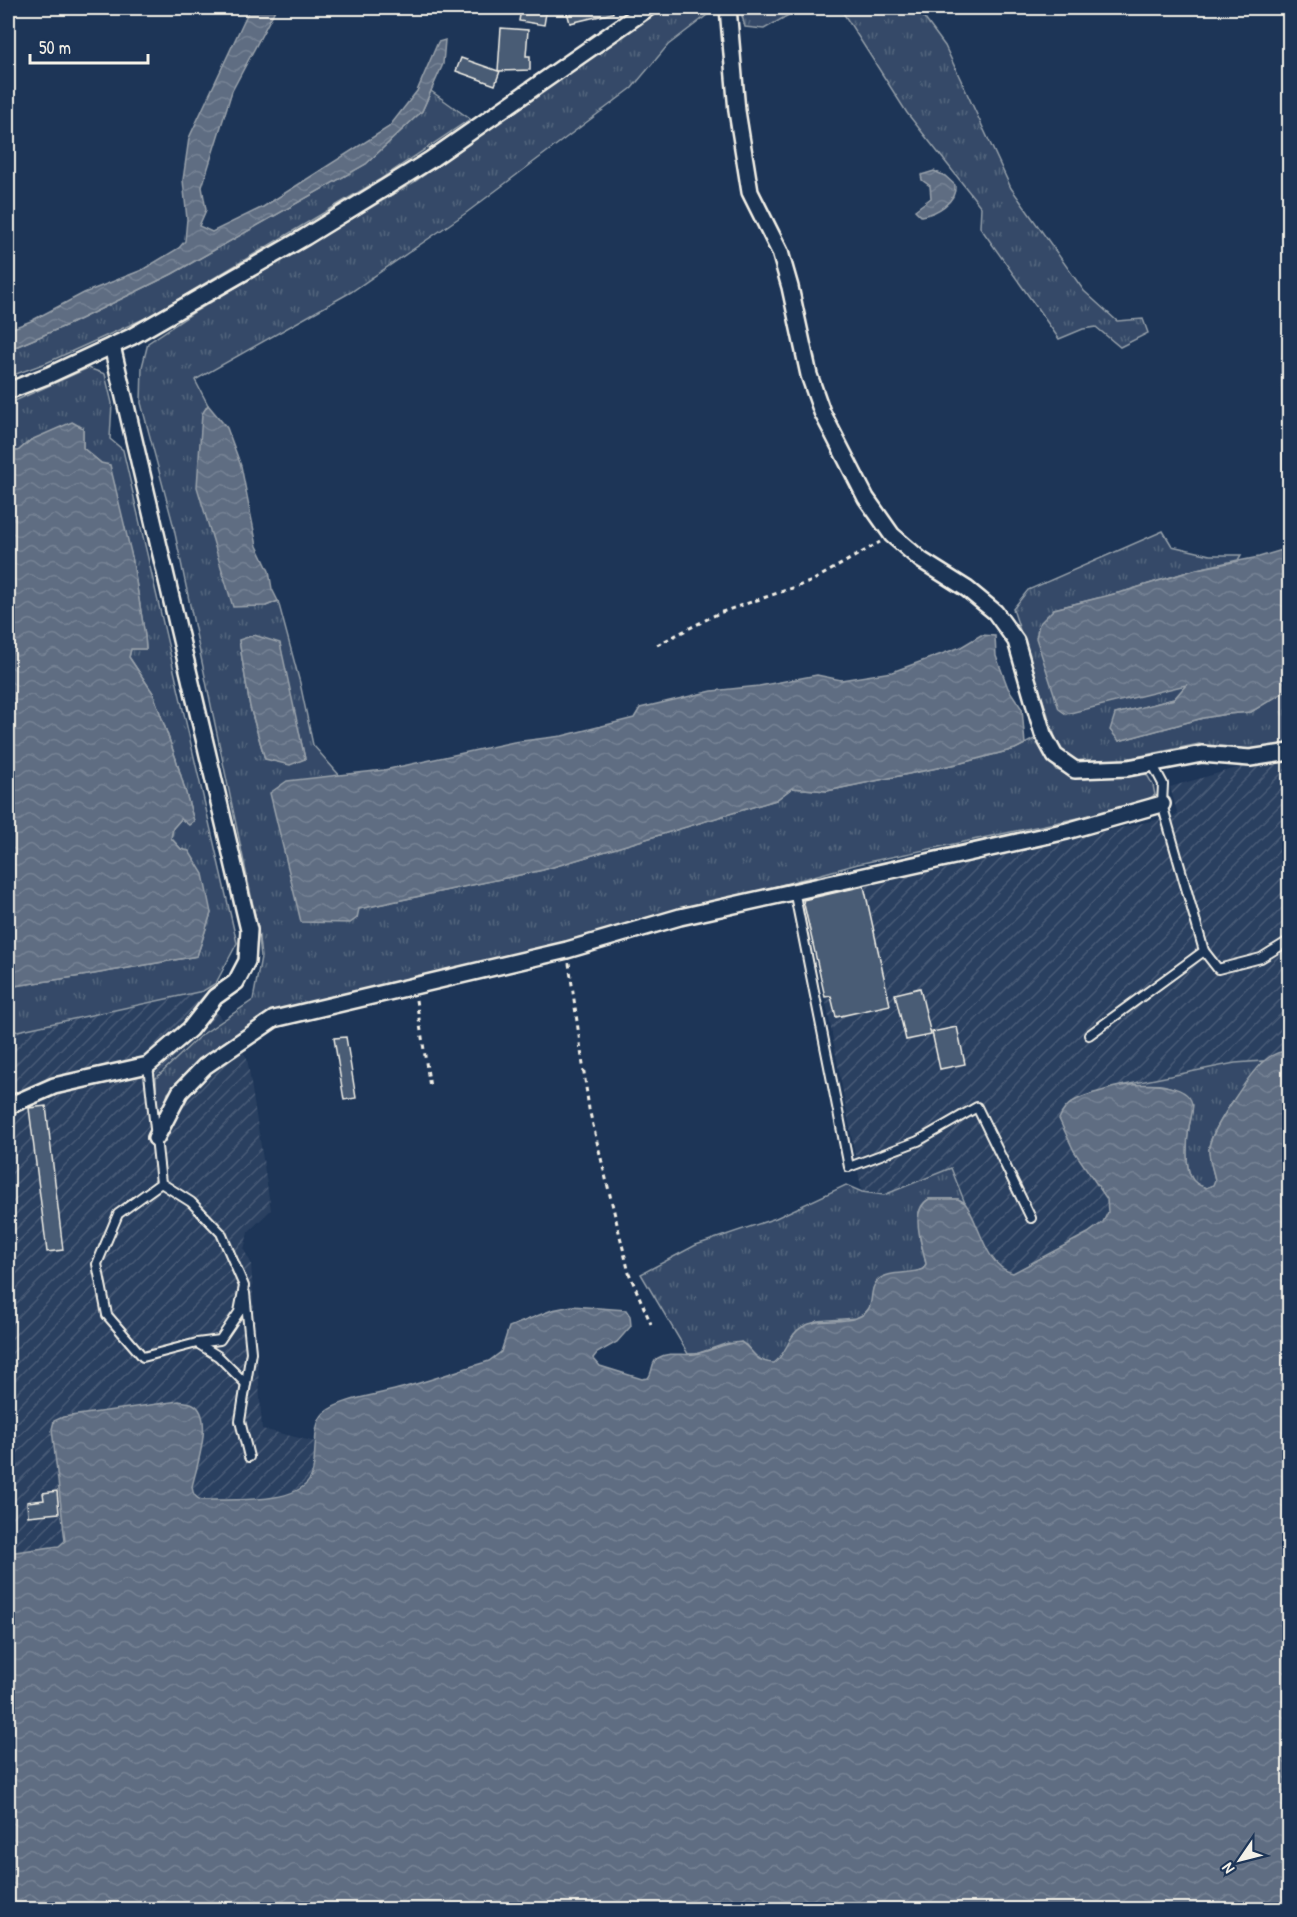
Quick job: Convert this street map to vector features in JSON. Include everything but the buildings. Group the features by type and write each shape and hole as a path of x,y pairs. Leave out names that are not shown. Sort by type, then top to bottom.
{"street":[{"path":"8,391 49,375 140,332 305,237 430,160 648,8"},
{"path":"728,8 737,111 750,192 780,252 810,375 822,412 866,498 892,535 921,560 967,589 995,612 1016,640 1042,734 1055,756 1075,770 1128,768 1202,754 1250,758 1290,752"},
{"path":"13,1104 54,1086 148,1065 190,1029 215,997 236,982 247,961 249,930 112,346"},
{"path":"156,1138 180,1092 196,1075 238,1042 274,1019 567,950 680,917 1067,831 1162,804"}],"lane":[{"path":"1152,764 1163,784 1162,804 1204,951 1218,969 1261,958 1290,940"},
{"path":"794,890 849,1167 918,1141 977,1107 1031,1218"},
{"path":"1089,1035 1204,951"},
{"path":"148,1065 161,1183 191,1203 221,1233 244,1286 251,1352 240,1421 249,1457"},
{"path":"161,1183 118,1214 97,1263 107,1315 143,1357 196,1343 220,1340 239,1312 244,1286"},
{"path":"196,1343 218,1356 246,1384"}],"path":[{"path":"657,645 719,613 810,582 892,535"},
{"path":"567,950 589,1109 629,1273 651,1324"},
{"path":"414,987 430,1087"}],"shaded area":[{"path":"1289,760 1289,1050 1271,1055 1263,1061 1235,1063 1120,1086 1076,1099 1074,1151 1107,1199 1108,1212 1103,1222 1088,1233 1013,1273 1000,1268 993,1258 951,1168 884,1195 862,1192 825,997 802,894 1031,848 1178,815 1170,787 1240,767"},
{"path":"203,991 247,1058 271,1210 248,1232 244,1250 251,1263 262,1429 316,1442 311,1478 305,1485 291,1493 277,1497 201,1500 192,1492 203,1435 194,1405 179,1401 63,1417 65,1541 60,1546 8,1553 8,1033"}],"green space":[{"path":"661,8 715,9 668,45 632,88 466,213 351,292 195,380 208,405 202,415 266,606 278,601 300,683 313,745 340,776 316,779 359,909 543,870 776,800 792,788 827,791 961,763 1015,749 1038,737 1056,770 1084,779 1146,773 1153,785 1155,795 1147,800 1102,813 858,864 418,980 285,1009 219,1050 168,1093 161,1119 157,1122 156,1078 200,1036 253,1000 261,957 258,929 173,524 141,403 142,367 148,343 196,311 414,182","holes":["239,640 298,728 305,759 265,759 250,707"]},
{"path":"740,8 801,8 764,29 745,27"},
{"path":"840,8 917,8 945,46 1011,188 1084,291 1117,321 1143,319 1148,333 1120,347 1096,327 1083,329 1059,339 980,227 981,207 907,113"},
{"path":"431,91 470,119 379,180 150,316 46,363 8,377 8,350 72,323 172,274 366,164 422,111"},
{"path":"88,368 105,374 112,403 110,439 123,450 237,943 216,983 203,991 8,1033 8,987 197,956 211,913 181,849 171,838 173,828 181,819 194,821 153,693 129,657 131,649 146,649 145,636 132,557 101,463 83,448 83,428 31,440 18,451 8,451 8,404"},
{"path":"1163,531 1172,546 1210,555 1241,555 1238,560 1197,569 1126,591 1054,609 1187,685 1174,699 1115,714 1119,741 1203,718 1251,712 1289,688 1289,745 1237,753 1199,744 1111,762 1072,761 1058,746 1013,609 1028,590"},
{"path":"1263,1061 1232,1104 1211,1140 1209,1152 1215,1180 1214,1185 1206,1188 1192,1179 1188,1169 1187,1141 1193,1105 1177,1090 1169,1087 1151,1084 1120,1086 1235,1063"},
{"path":"951,1168 965,1203 958,1199 929,1199 919,1212 920,1239 926,1264 923,1269 873,1289 871,1306 864,1314 856,1318 817,1321 794,1334 782,1357 774,1364 758,1358 746,1345 728,1343 696,1354 688,1354 641,1274 696,1245 776,1218 846,1185 862,1192 884,1195"}],"water":[{"path":"250,8 276,8 232,91 202,187 206,210 199,226 212,232 263,207 389,127 417,91 438,42 445,40 443,64 422,111 366,164 172,274 72,323 8,350 8,330 31,321 84,293 142,270 179,248 185,241 187,219 183,180 189,138"},
{"path":"934,171 945,176 955,185 955,191 953,197 944,206 933,213 921,216 915,210 931,198 930,186 922,180 921,175"},
{"path":"208,405 227,428 241,466 257,546 269,571 272,589 278,601 266,606 233,607 197,487 202,414"},
{"path":"72,422 83,428 83,448 101,463 110,465 132,557 145,636 146,649 131,649 129,657 153,693 194,821 189,825 181,819 173,828 171,838 181,849 189,851 203,874 211,913 197,956 8,987 8,451 18,451 31,440"},
{"path":"1289,548 1290,688 1286,691 1251,712 1203,718 1119,741 1110,730 1115,714 1174,699 1186,685 1066,714 1059,709 1036,638 1039,624 1054,609 1126,591 1197,569 1259,557"},
{"path":"254,635 280,643 305,759 290,765 265,759 250,707 239,640"},
{"path":"981,635 995,636 996,656 1008,688 1022,709 1025,744 1015,749 961,763 827,791 792,788 776,800 543,870 359,909 357,918 350,923 301,922 270,793 287,781 384,770 514,742 562,736 634,718 640,708 712,691 759,686 817,675 841,680 892,672 961,647"},
{"path":"1289,1050 1289,1909 8,1909 8,1553 59,1546 65,1541 52,1429 54,1421 63,1417 179,1401 191,1403 199,1410 203,1419 200,1455 192,1487 195,1495 202,1500 260,1499 291,1493 310,1479 314,1468 317,1425 324,1413 331,1408 489,1361 501,1352 509,1327 552,1310 572,1306 626,1310 630,1316 631,1326 617,1342 597,1353 593,1358 600,1366 642,1379 648,1378 654,1362 663,1356 695,1354 741,1342 762,1361 774,1363 782,1355 797,1330 815,1322 849,1320 863,1315 870,1306 873,1290 878,1280 888,1275 923,1269 926,1264 918,1220 923,1204 929,1199 958,1199 965,1203 989,1253 1004,1269 1013,1273 1088,1233 1103,1222 1108,1212 1107,1199 1074,1151 1059,1119 1065,1108 1083,1097 1114,1087 1129,1085 1161,1086 1182,1091 1192,1104 1187,1145 1189,1172 1195,1183 1206,1188 1213,1185 1215,1180 1209,1148 1223,1116 1258,1067 1270,1057"}],"waterway":[{"path":"1284,477 1283,365 1290,318"}]}
